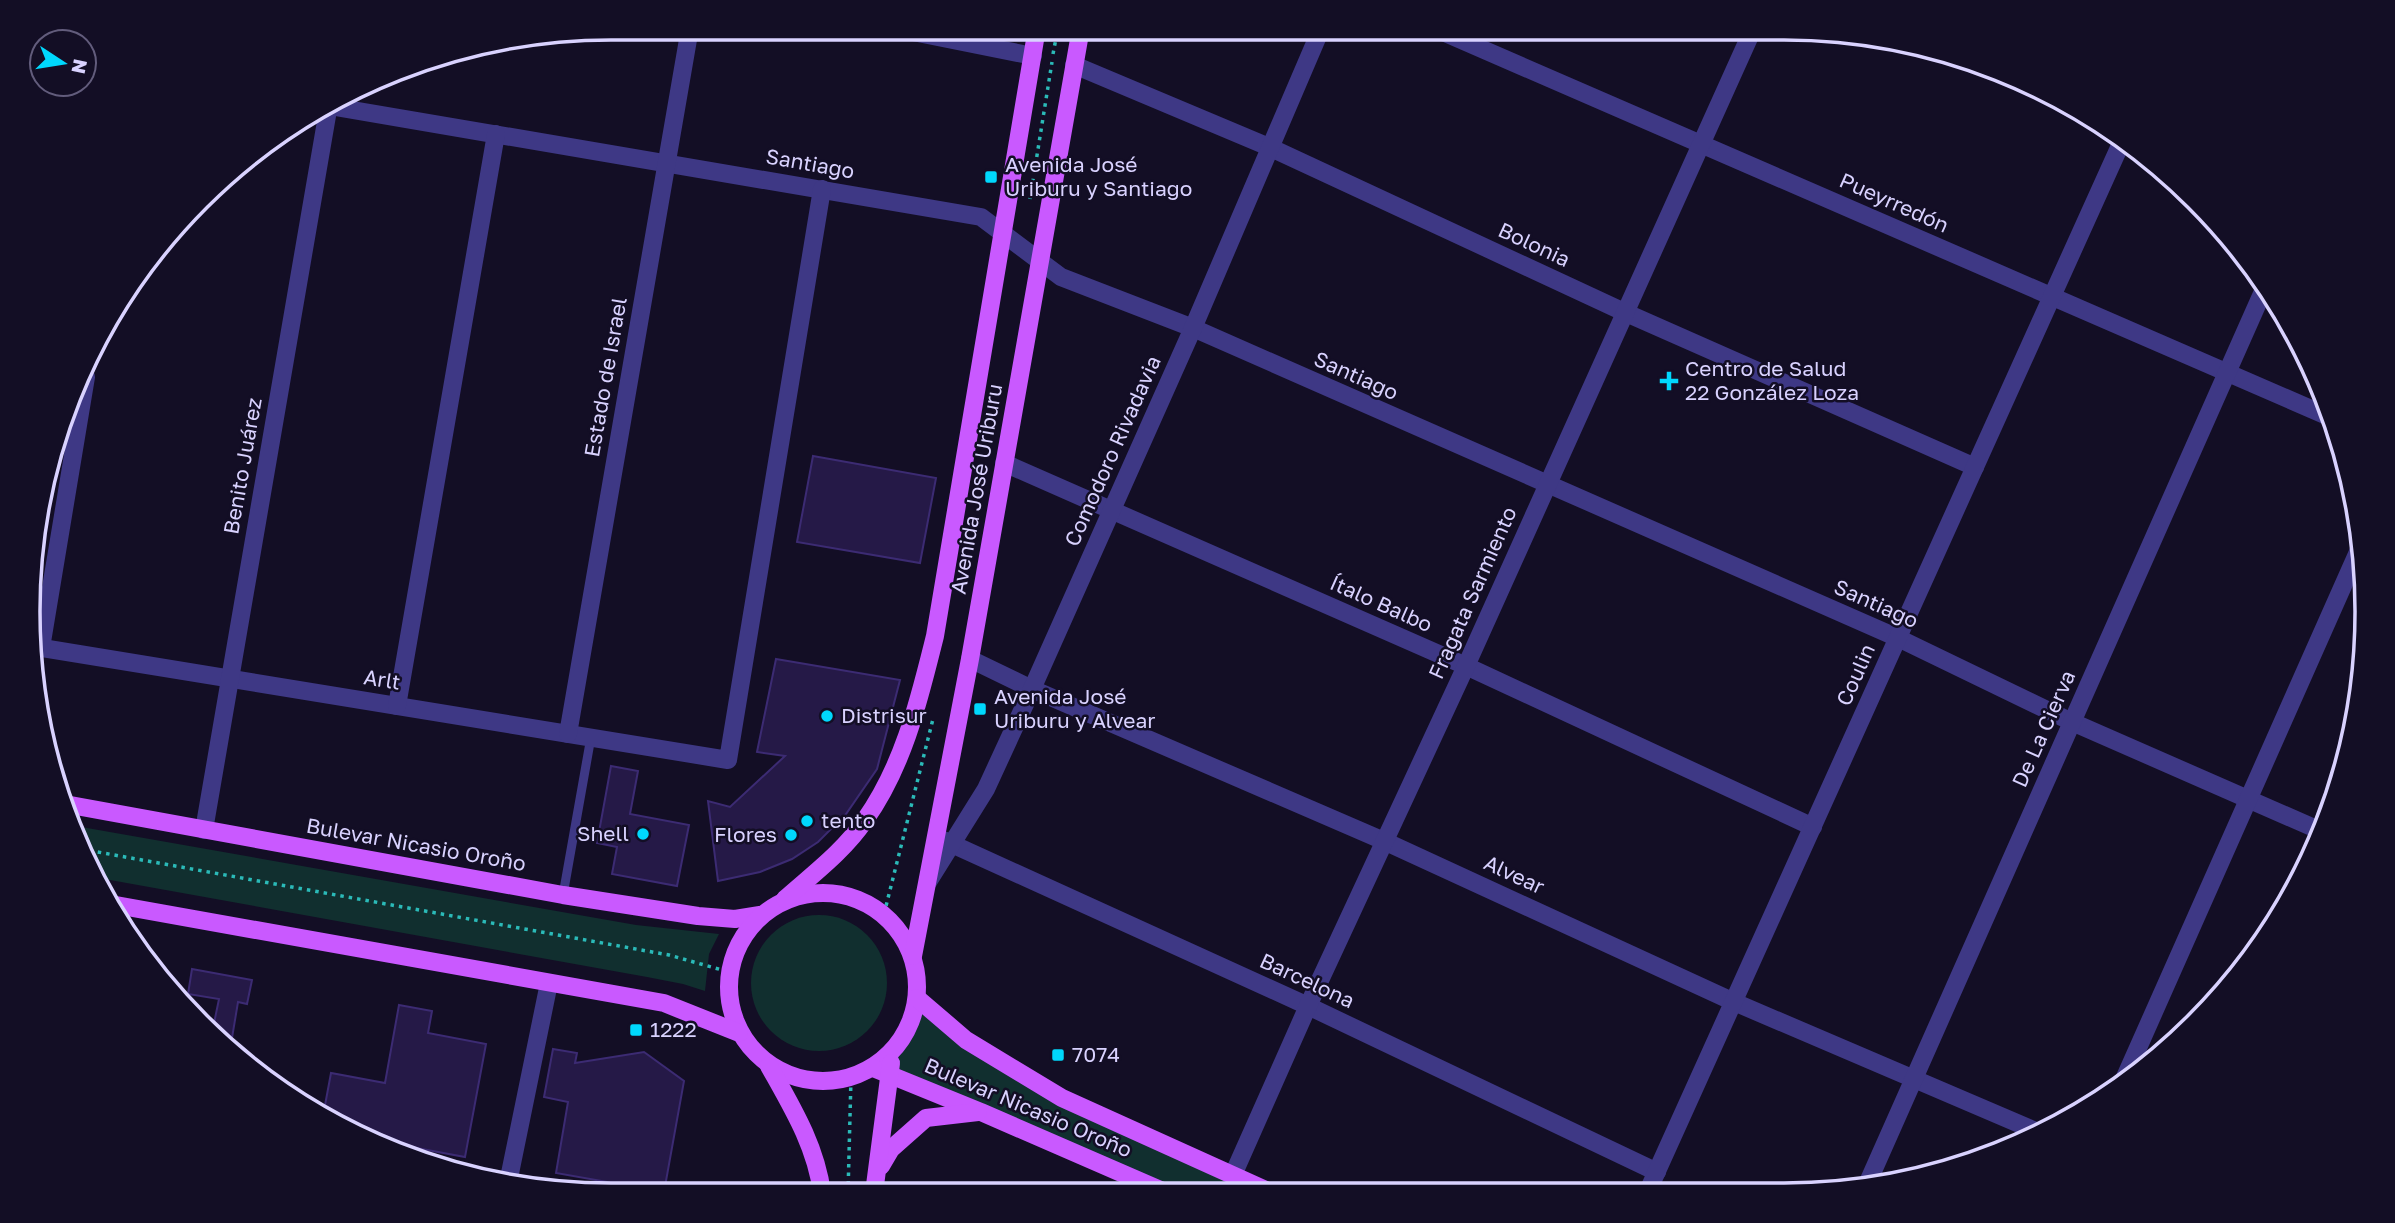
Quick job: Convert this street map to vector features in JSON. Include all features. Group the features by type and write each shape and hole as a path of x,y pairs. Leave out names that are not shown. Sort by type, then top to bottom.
{"main road":[{"name":"Avenida José Uriburu","path":"786,899 838,852 865,821 893,773 910,730 935,636 1035,40"},
{"name":"Avenida José Uriburu","path":"913,956 928,883 944,841 970,659 1079,40"},
{"name":"Bulevar Nicasio Oroño","path":"75,806 563,895 698,916 735,919 760,915"},
{"path":"821,1183 804,1129 769,1066 752,1051 739,1033 729,1003 729,972 739,941 760,915 786,899 820,891 854,896 884,914 913,956 918,977 918,998 914,1016 906,1034 881,1071 876,1183"},
{"path":"123,906 664,1003 739,1033"},
{"name":"Bulevar Nicasio Oroño","path":"918,998 966,1040 1062,1098 1250,1183"},
{"path":"769,1066 809,1081 851,1078 881,1071"},
{"name":"Bulevar Nicasio Oroño","path":"881,1071 981,1112 1132,1183"},
{"path":"878,1172 891,1149 926,1118 981,1112"}],"street":[{"name":"Estado de Israel","path":"568,734 688,40"},
{"path":"953,40 1033,56"},
{"name":"Comodoro Rivadavia","path":"944,841 986,789 1193,328 1316,40"},
{"name":"Pueyrredón","path":"1461,40 2318,412"},
{"name":"Fragata Sarmiento","path":"1233,1175 1748,40"},
{"name":"Bolonia","path":"1074,65 1269,147 1624,312 1975,467"},
{"name":"Santiago","path":"342,108 981,217 1061,278 1193,328 1547,486 1898,638 2072,722 2312,827"},
{"name":"Benito Juárez","path":"204,830 327,117"},
{"path":"397,706 496,134"},
{"name":"Coulin","path":"1652,1183 2118,149"},
{"name":"Arlt","path":"41,648 728,760 822,190"},
{"name":"De La Cierva","path":"1871,1176 2260,298"},
{"path":"40,619 82,399"},
{"name":"Ítalo Balbo","path":"1004,463 1466,666 1813,827"},
{"path":"2130,1065 2353,564"},
{"name":"Alvear","path":"970,659 1032,689 1384,841 1734,1002 2028,1128"},
{"name":"Barcelona","path":"944,841 1308,1006 1657,1172"},
{"path":"510,1174 549,983"}],"lane":[{"path":"563,895 591,737"}],"path":[{"path":"93,851 669,955 729,972"},
{"path":"848,1183 851,1078"}],"green space":[{"path":"83,827 636,925 719,934 709,954 705,991 647,977 107,880"},
{"path":"819,915 845,920 867,935 882,957 887,983 882,1009 867,1031 845,1046 819,1051 793,1046 771,1031 756,1009 751,983 756,957 771,935 793,920"},
{"path":"917,998 1062,1098 1250,1183 1144,1183 890,1074 892,1053 906,1033"}],"building":[{"path":"813,456 936,478 920,563 797,542"},
{"path":"776,659 900,680 877,769 846,814 818,842 792,859 760,872 718,881 708,801 730,807 785,756 757,752"},
{"name":"Shell","path":"611,766 638,771 630,814 689,825 677,886 612,874 617,847 597,843"},
{"path":"192,969 252,980 247,1004 238,1002 232,1038 214,1021 219,999 188,994"},
{"path":"399,1005 432,1011 428,1033 486,1044 465,1157 418,1148 359,1124 325,1105 331,1073 385,1083"},
{"path":"553,1049 577,1053 575,1063 644,1052 684,1081 666,1183 613,1183 556,1173 568,1102 544,1097"}],"place":[{"name":"Avenida José Uriburu y Santiago","path":"991,177"},
{"name":"Centro de Salud 22 González Loza","path":"1669,381"},
{"name":"Avenida José Uriburu y Alvear","path":"980,709"},
{"name":"Distrisur","path":"827,716"},
{"name":"tento","path":"807,821"},
{"name":"Shell","path":"643,834"},
{"name":"Flores","path":"791,835"},
{"name":"1222","path":"636,1030"},
{"name":"7074","path":"1058,1055"}]}
